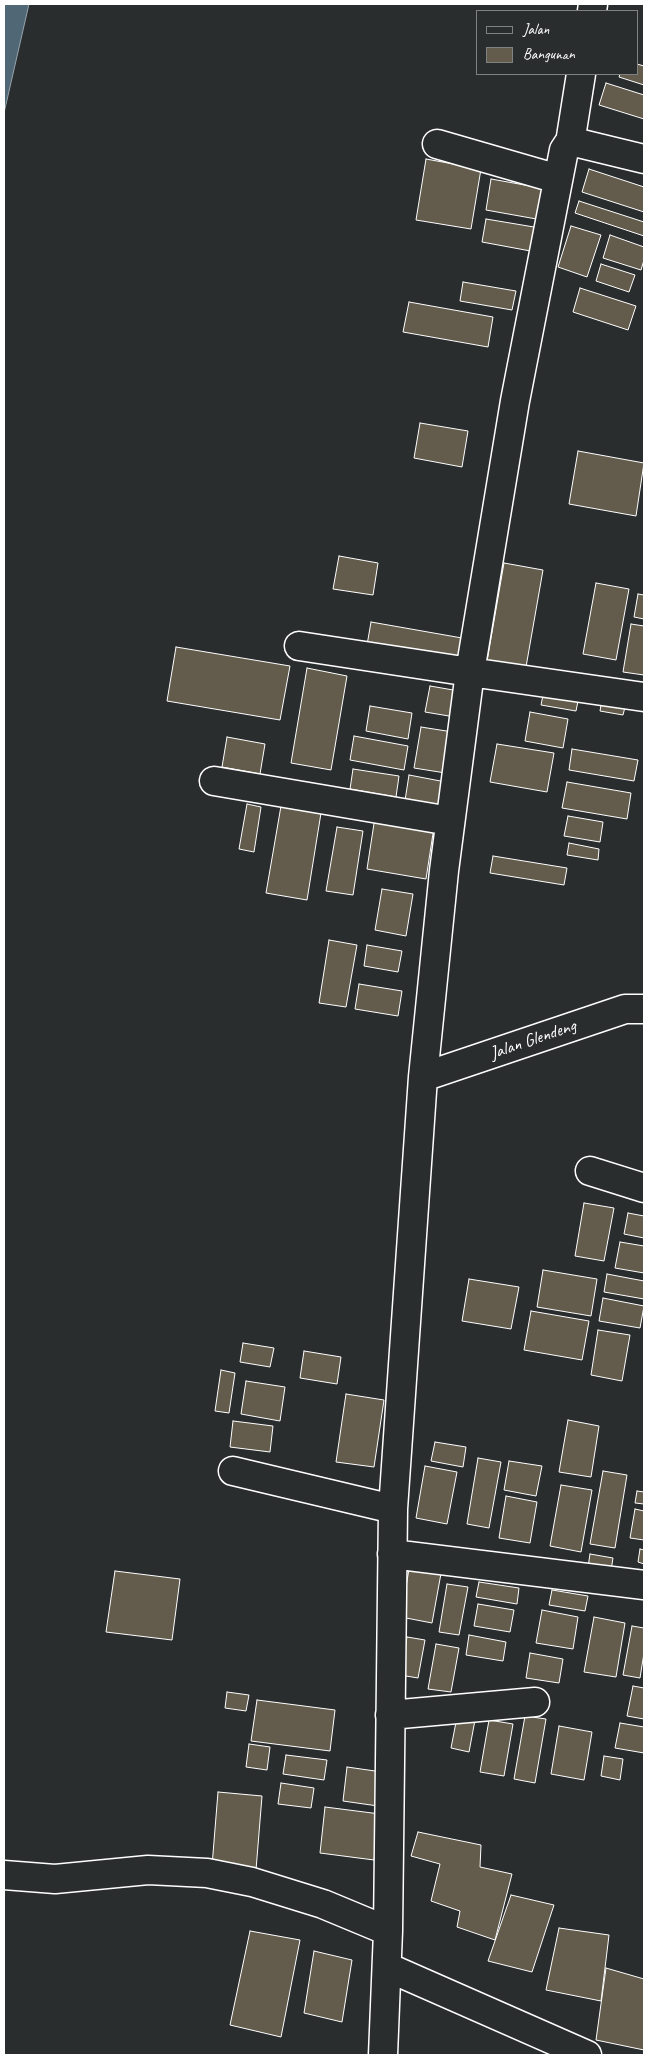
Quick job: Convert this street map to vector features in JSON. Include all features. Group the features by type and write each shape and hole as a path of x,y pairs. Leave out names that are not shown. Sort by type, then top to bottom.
{"street":[{"path":"383,2055 388,1931 393,1509 424,1077 450,821 470,672 515,401 558,179 564,150 570,143 582,75"},
{"path":"570,143 584,143 644,159"},
{"path":"437,144 558,179"},
{"path":"299,646 644,697"},
{"path":"214,781 450,821"},
{"name":"Jalan Glendeng","path":"424,1077 625,1009 644,1010"},
{"path":"590,1171 644,1188"},
{"path":"233,1471 393,1509"},
{"path":"392,1554 644,1586"},
{"path":"390,1714 535,1702"},
{"path":"4,1875 55,1878 148,1870 207,1873 252,1882 323,1904 388,1931"},
{"path":"387,1967 588,2055"}],"water":[{"path":"4,4 29,4 4,113"}],"building":[{"path":"638,64 644,66 644,85 619,77 620,75 638,75"},
{"path":"606,83 644,95 644,119 599,105"},
{"path":"426,159 481,169 471,229 416,220"},
{"path":"589,169 644,187 644,212 582,192"},
{"path":"491,179 547,189 542,220 486,210"},
{"path":"579,201 644,222 644,236 575,213"},
{"path":"486,219 540,228 536,252 482,242"},
{"path":"571,226 601,235 587,277 558,267"},
{"path":"610,235 644,247 644,260 641,270 603,258"},
{"path":"601,264 635,275 629,292 596,281"},
{"path":"463,282 516,291 512,310 460,301"},
{"path":"580,288 636,306 628,330 573,312"},
{"path":"409,302 493,317 488,347 403,332"},
{"path":"420,423 468,431 462,467 414,458"},
{"path":"578,451 644,463 636,516 569,504"},
{"path":"339,556 378,563 373,595 333,589"},
{"path":"504,563 543,570 526,667 487,661"},
{"path":"596,583 629,589 616,660 583,654"},
{"path":"638,594 644,595 644,619 634,617"},
{"path":"371,622 462,638 457,667 366,651"},
{"path":"631,624 644,626 644,675 623,672"},
{"path":"176,647 290,666 280,720 167,701"},
{"path":"307,668 347,676 331,770 291,763"},
{"path":"430,686 459,691 455,717 425,712"},
{"path":"543,695 578,701 576,711 541,705"},
{"path":"602,699 626,703 623,715 600,711"},
{"path":"370,706 412,713 408,739 366,731"},
{"path":"530,712 568,719 563,748 525,741"},
{"path":"421,727 459,733 452,774 414,768"},
{"path":"354,736 408,746 404,770 350,760"},
{"path":"227,737 265,744 260,774 222,767"},
{"path":"497,744 554,753 547,792 490,782"},
{"path":"572,749 638,760 634,781 569,770"},
{"path":"353,769 399,776 396,797 350,789"},
{"path":"409,775 451,783 446,815 404,807"},
{"path":"567,782 631,793 627,819 562,808"},
{"path":"247,804 261,807 254,852 239,849"},
{"path":"281,806 321,813 307,900 266,893"},
{"path":"568,816 603,822 600,842 564,836"},
{"path":"375,817 434,827 426,879 367,869"},
{"path":"337,827 363,831 353,895 326,891"},
{"path":"569,843 599,849 598,860 567,855"},
{"path":"493,856 567,868 564,885 490,873"},
{"path":"382,889 413,894 406,936 375,930"},
{"path":"329,940 357,945 346,1007 319,1003"},
{"path":"367,945 402,951 398,972 364,966"},
{"path":"359,984 402,991 398,1016 355,1009"},
{"path":"584,1203 614,1208 604,1261 575,1256"},
{"path":"628,1213 644,1216 644,1238 624,1234"},
{"path":"620,1242 644,1246 644,1273 615,1268"},
{"path":"543,1270 597,1279 591,1316 537,1307"},
{"path":"607,1274 644,1281 644,1299 604,1292"},
{"path":"469,1279 519,1287 511,1329 462,1321"},
{"path":"603,1298 644,1306 640,1328 599,1321"},
{"path":"531,1311 589,1321 582,1360 524,1350"},
{"path":"598,1330 630,1335 622,1381 591,1375"},
{"path":"243,1343 274,1348 270,1367 240,1362"},
{"path":"304,1351 341,1357 337,1384 300,1378"},
{"path":"221,1370 235,1373 229,1413 215,1411"},
{"path":"246,1381 285,1387 280,1421 241,1414"},
{"path":"346,1394 384,1400 374,1467 336,1462"},
{"path":"568,1420 599,1426 591,1477 559,1472"},
{"path":"233,1421 273,1426 270,1452 230,1447"},
{"path":"435,1442 466,1447 463,1467 431,1461"},
{"path":"478,1458 501,1462 489,1528 467,1524"},
{"path":"509,1461 542,1466 536,1496 504,1490"},
{"path":"425,1466 457,1472 447,1524 416,1518"},
{"path":"603,1471 627,1475 615,1548 590,1544"},
{"path":"561,1485 592,1490 581,1552 550,1546"},
{"path":"637,1491 644,1492 644,1504 635,1503"},
{"path":"506,1496 537,1502 530,1543 499,1538"},
{"path":"635,1509 644,1511 644,1540 630,1538"},
{"path":"640,1549 644,1550 644,1564 638,1562"},
{"path":"590,1554 613,1558 610,1577 587,1574"},
{"path":"410,1563 442,1568 432,1623 401,1617"},
{"path":"115,1571 180,1579 172,1640 106,1632"},
{"path":"479,1582 519,1588 517,1604 476,1597"},
{"path":"447,1584 468,1587 459,1635 439,1632"},
{"path":"552,1590 588,1596 585,1611 549,1605"},
{"path":"478,1604 514,1610 510,1632 474,1626"},
{"path":"542,1610 578,1617 573,1649 536,1643"},
{"path":"594,1617 625,1623 616,1677 584,1672"},
{"path":"632,1626 644,1628 644,1653 640,1678 623,1675"},
{"path":"469,1635 506,1642 503,1661 466,1655"},
{"path":"407,1637 425,1640 418,1678 400,1675"},
{"path":"436,1644 459,1648 451,1692 428,1689"},
{"path":"530,1653 563,1659 559,1683 526,1678"},
{"path":"633,1686 644,1688 644,1719 627,1716"},
{"path":"227,1692 249,1695 246,1711 225,1708"},
{"path":"257,1700 335,1710 330,1751 251,1741"},
{"path":"525,1716 546,1719 535,1783 514,1779"},
{"path":"457,1717 475,1720 469,1752 451,1748"},
{"path":"489,1720 513,1724 504,1776 480,1772"},
{"path":"620,1723 644,1727 644,1753 615,1748"},
{"path":"559,1726 592,1732 584,1780 551,1774"},
{"path":"249,1744 270,1747 267,1770 246,1767"},
{"path":"286,1755 327,1760 324,1780 283,1774"},
{"path":"604,1756 623,1759 620,1780 601,1776"},
{"path":"347,1767 382,1772 378,1806 343,1801"},
{"path":"281,1783 314,1788 311,1808 278,1804"},
{"path":"218,1792 262,1796 256,1870 212,1866"},
{"path":"325,1807 380,1814 374,1860 320,1853"},
{"path":"418,1832 481,1845 480,1867 512,1874 495,1940 457,1927 460,1911 431,1901 440,1864 411,1856"},
{"path":"511,1895 554,1905 532,1972 488,1961"},
{"path":"559,1928 609,1935 601,2001 546,1990"},
{"path":"250,1931 300,1940 281,2037 230,2025"},
{"path":"314,1951 352,1960 342,2022 304,2013"},
{"path":"606,1968 644,1979 644,2050 596,2040"}]}
